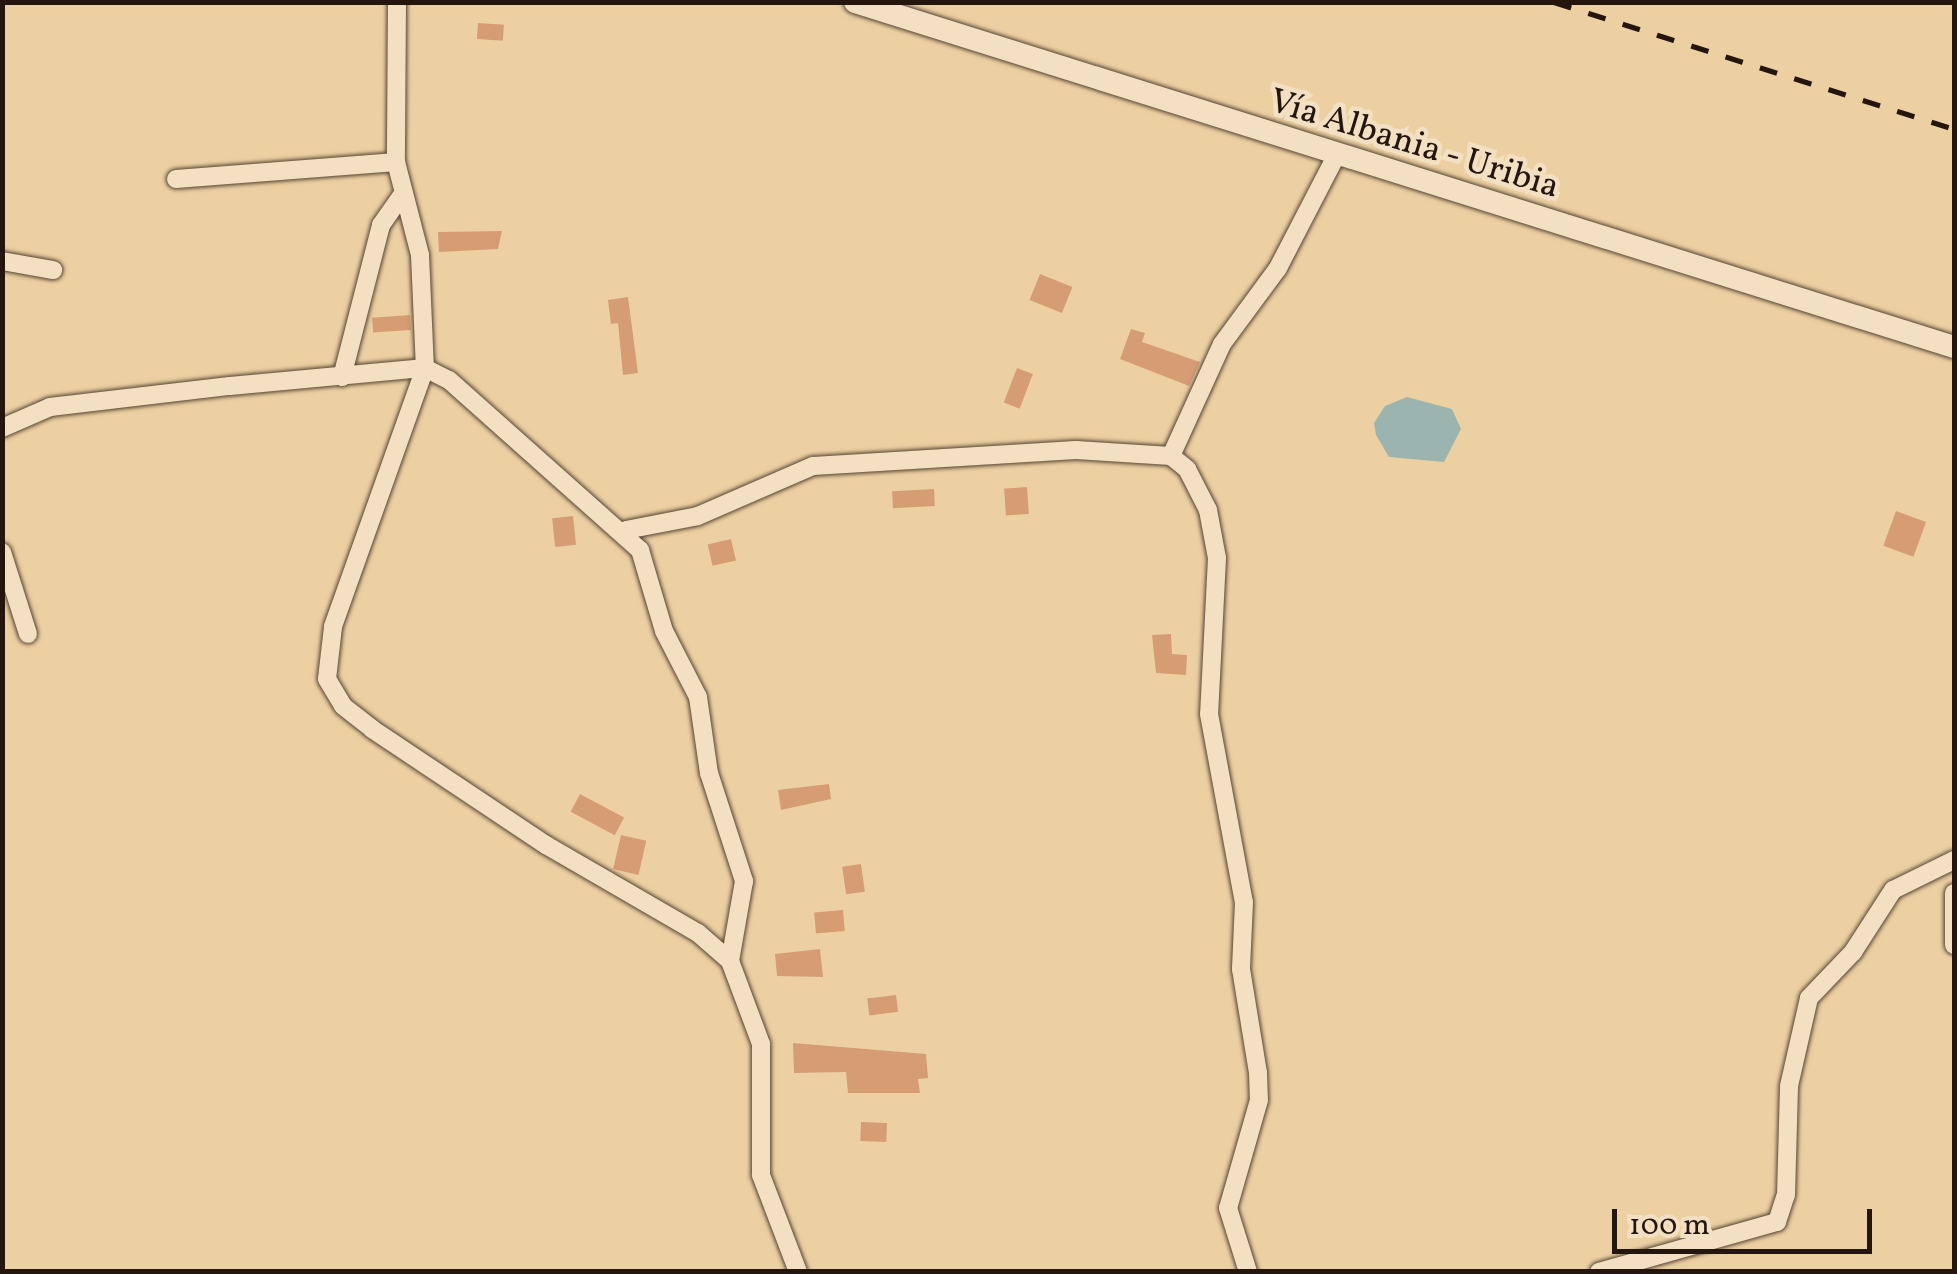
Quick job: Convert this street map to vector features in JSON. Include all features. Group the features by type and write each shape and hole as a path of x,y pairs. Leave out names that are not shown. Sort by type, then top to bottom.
{"main road":[{"name":"Vía Albania - Uribia","path":"855,2 1335,158 1954,347"}],"street":[{"path":"396,2 396,162 420,255 425,368 333,627 327,679 342,706 372,729 546,845 698,933 730,961 762,1044 761,1174 798,1272"},
{"path":"1171,456 1222,344 1278,268 1335,158"},
{"path":"176,179 396,162"},
{"path":"342,376 382,224 403,194"},
{"path":"2,261 53,270"},
{"path":"2,428 50,408 425,368 626,530 698,697 709,773 744,881 730,961"},
{"path":"626,530 698,516 813,466 986,451 1171,456"},
{"path":"1171,456 1208,510 1217,558 1209,714 1244,902 1241,968 1258,1073 1258,1100 1228,1208 1248,1272"},
{"path":"2,552 28,634"},
{"path":"1599,1272 1777,1222 1786,1195 1789,1086 1810,998 1854,952 1893,890 1954,860"},
{"path":"1954,893 1954,946"}],"water":[{"path":"1407,397 1452,409 1461,429 1444,462 1389,457 1376,435 1374,423 1385,406"}],"building":[{"path":"478,23 504,25 503,41 477,39"},
{"path":"502,231 498,249 439,252 438,232"},
{"path":"1040,274 1072,287 1062,313 1030,300"},
{"path":"628,297 638,373 623,375 618,323 611,324 608,300"},
{"path":"410,315 411,330 373,333 372,318"},
{"path":"1131,329 1145,333 1142,342 1200,362 1189,386 1120,359"},
{"path":"1017,368 1033,374 1020,409 1004,403"},
{"path":"1027,487 1029,514 1006,516 1004,489"},
{"path":"934,489 935,506 893,508 892,491"},
{"path":"1896,511 1926,522 1913,557 1883,546"},
{"path":"573,516 576,545 555,547 552,518"},
{"path":"731,539 736,560 713,566 708,544"},
{"path":"1171,634 1172,654 1187,655 1186,675 1156,673 1152,635"},
{"path":"829,784 831,799 781,810 778,790"},
{"path":"580,794 624,817 615,835 571,812"},
{"path":"621,835 646,841 638,875 613,869"},
{"path":"861,864 865,892 846,894 842,867"},
{"path":"843,910 845,931 816,933 814,913"},
{"path":"820,949 823,977 777,976 775,954"},
{"path":"896,995 898,1012 869,1015 867,999"},
{"path":"793,1043 926,1054 928,1078 918,1079 920,1093 848,1093 846,1072 794,1073"},
{"path":"861,1122 887,1123 886,1142 860,1141"}],"railway":[{"path":"1554,2 1954,129"}]}
